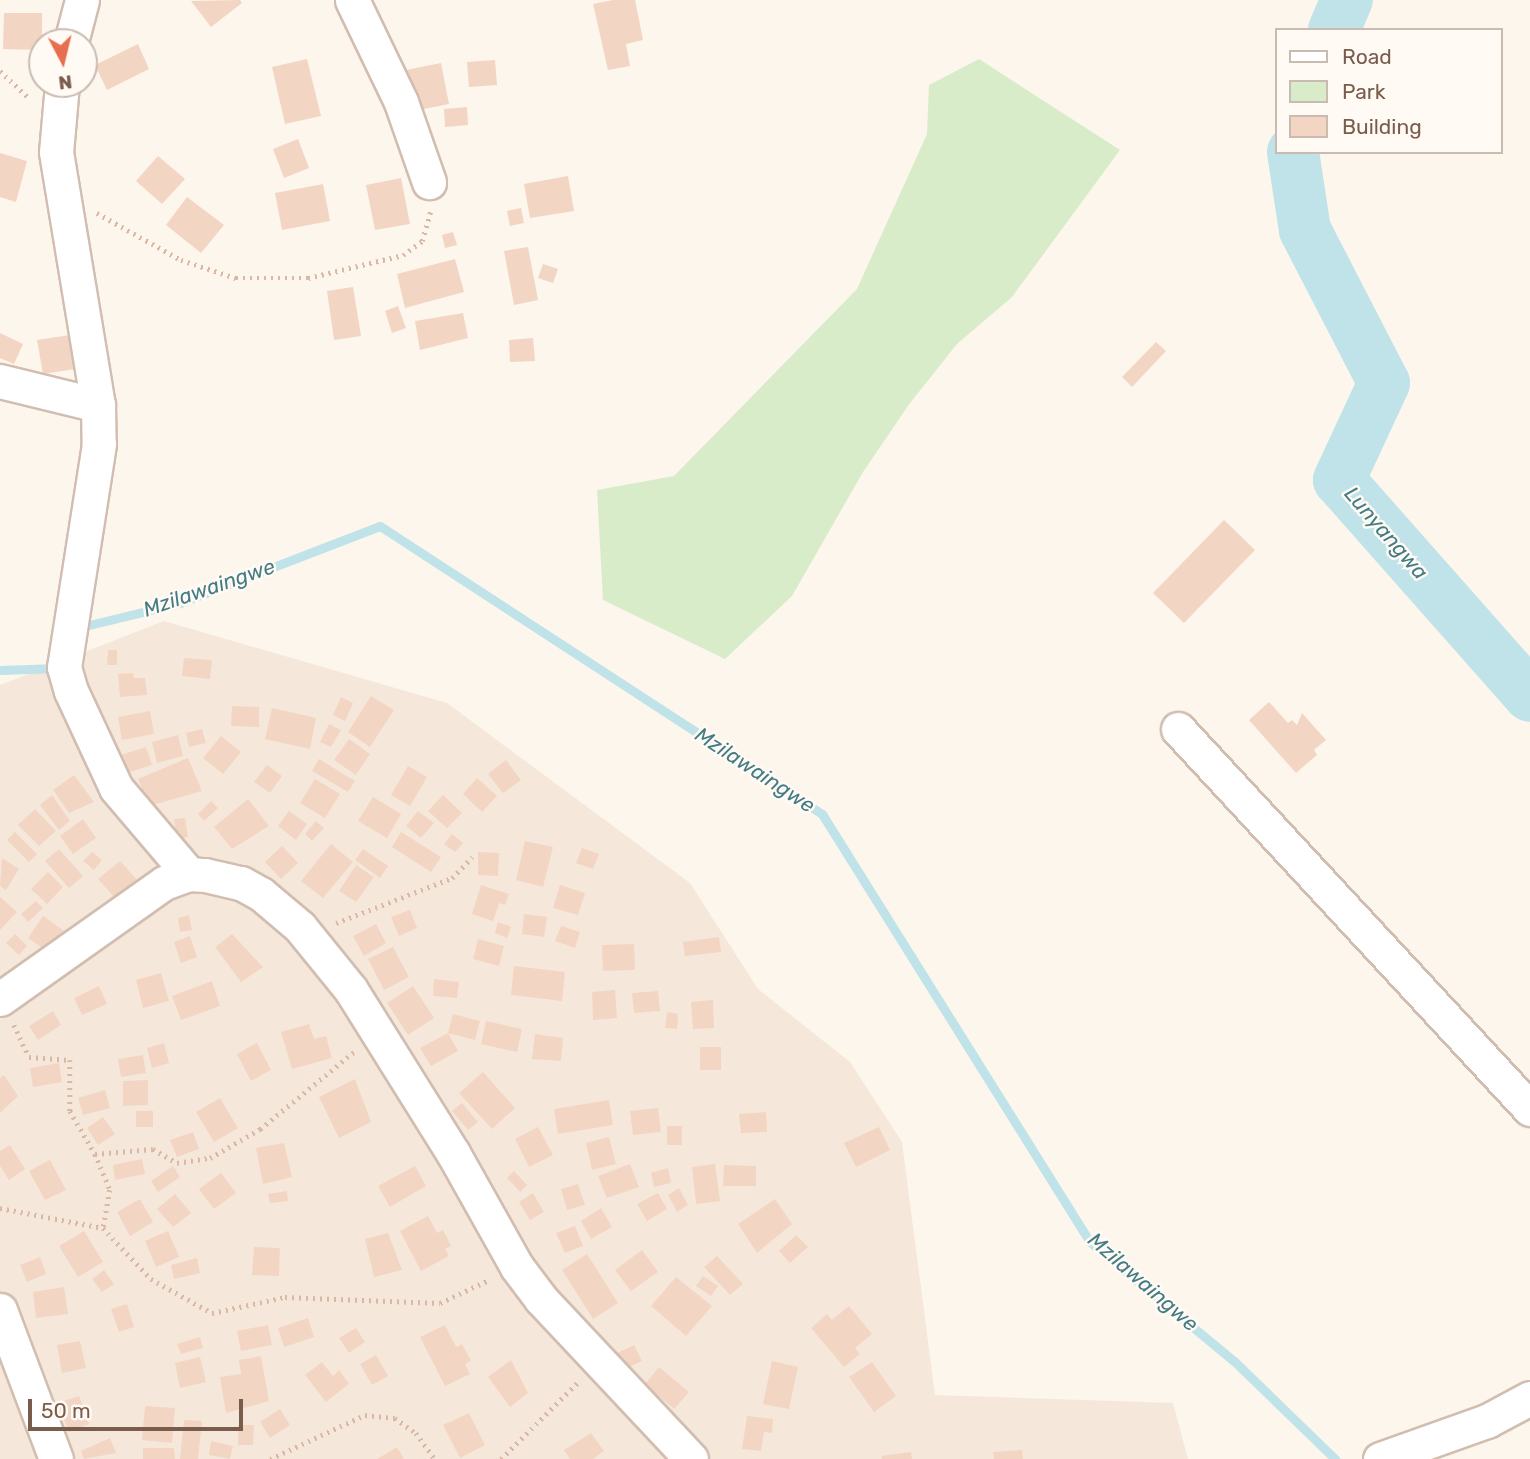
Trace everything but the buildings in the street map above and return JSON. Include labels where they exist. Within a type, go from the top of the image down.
[{"type":"street","points":[[75,28],[82,0]]},
{"type":"street","points":[[352,0],[401,102],[429,182]]},
{"type":"street","points":[[61,98],[56,152],[98,405],[99,466],[66,633],[64,667],[71,691],[116,788],[189,874]]},
{"type":"street","points":[[0,381],[98,405]]},
{"type":"street","points":[[1178,729],[1530,1109]]},
{"type":"street","points":[[1,999],[145,894],[189,874],[241,883],[300,927],[351,990],[517,1267],[597,1362],[691,1459]]},
{"type":"street","points":[[0,1310],[56,1459]]},
{"type":"street","points":[[1380,1459],[1487,1421],[1530,1398]]},
{"type":"path","points":[[63,194],[181,260],[236,278],[308,278],[375,264],[403,255],[422,241],[431,217],[429,182]]},
{"type":"path","points":[[300,927],[335,923],[411,895],[452,878],[472,857]]},
{"type":"path","points":[[1,999],[29,1057],[70,1060],[71,1111],[95,1154],[110,1190],[103,1228]]},
{"type":"path","points":[[95,1154],[153,1149],[177,1163],[211,1158],[260,1129],[377,1032]]},
{"type":"path","points":[[0,1208],[103,1228],[151,1279],[212,1313],[285,1297],[440,1303],[517,1267]]},
{"type":"path","points":[[501,1459],[597,1362]]},
{"type":"path","points":[[270,1459],[365,1415],[395,1418],[416,1433],[435,1459]]},
{"type":"shaded area","points":[[164,621],[447,703],[690,883],[758,989],[850,1062],[902,1142],[935,1395],[1173,1403],[1188,1459],[0,1459],[0,685]]},
{"type":"green space","points":[[979,59],[1120,150],[1012,297],[957,344],[910,403],[863,472],[792,596],[725,659],[603,600],[597,490],[674,476],[857,289],[927,134],[929,85]]},
{"type":"waterway","name":"Lunyangwa","points":[[1335,28],[1347,0]]},
{"type":"waterway","name":"Lunyangwa","points":[[1293,154],[1305,230],[1384,383],[1339,480],[1530,696]]},
{"type":"waterway","name":"Mzilawaingwe","points":[[81,633],[85,626],[180,603],[380,526],[822,814],[1090,1242],[1234,1361],[1335,1459]]},
{"type":"waterway","name":"Mzilawaingwe","points":[[0,670],[58,668]]}]
